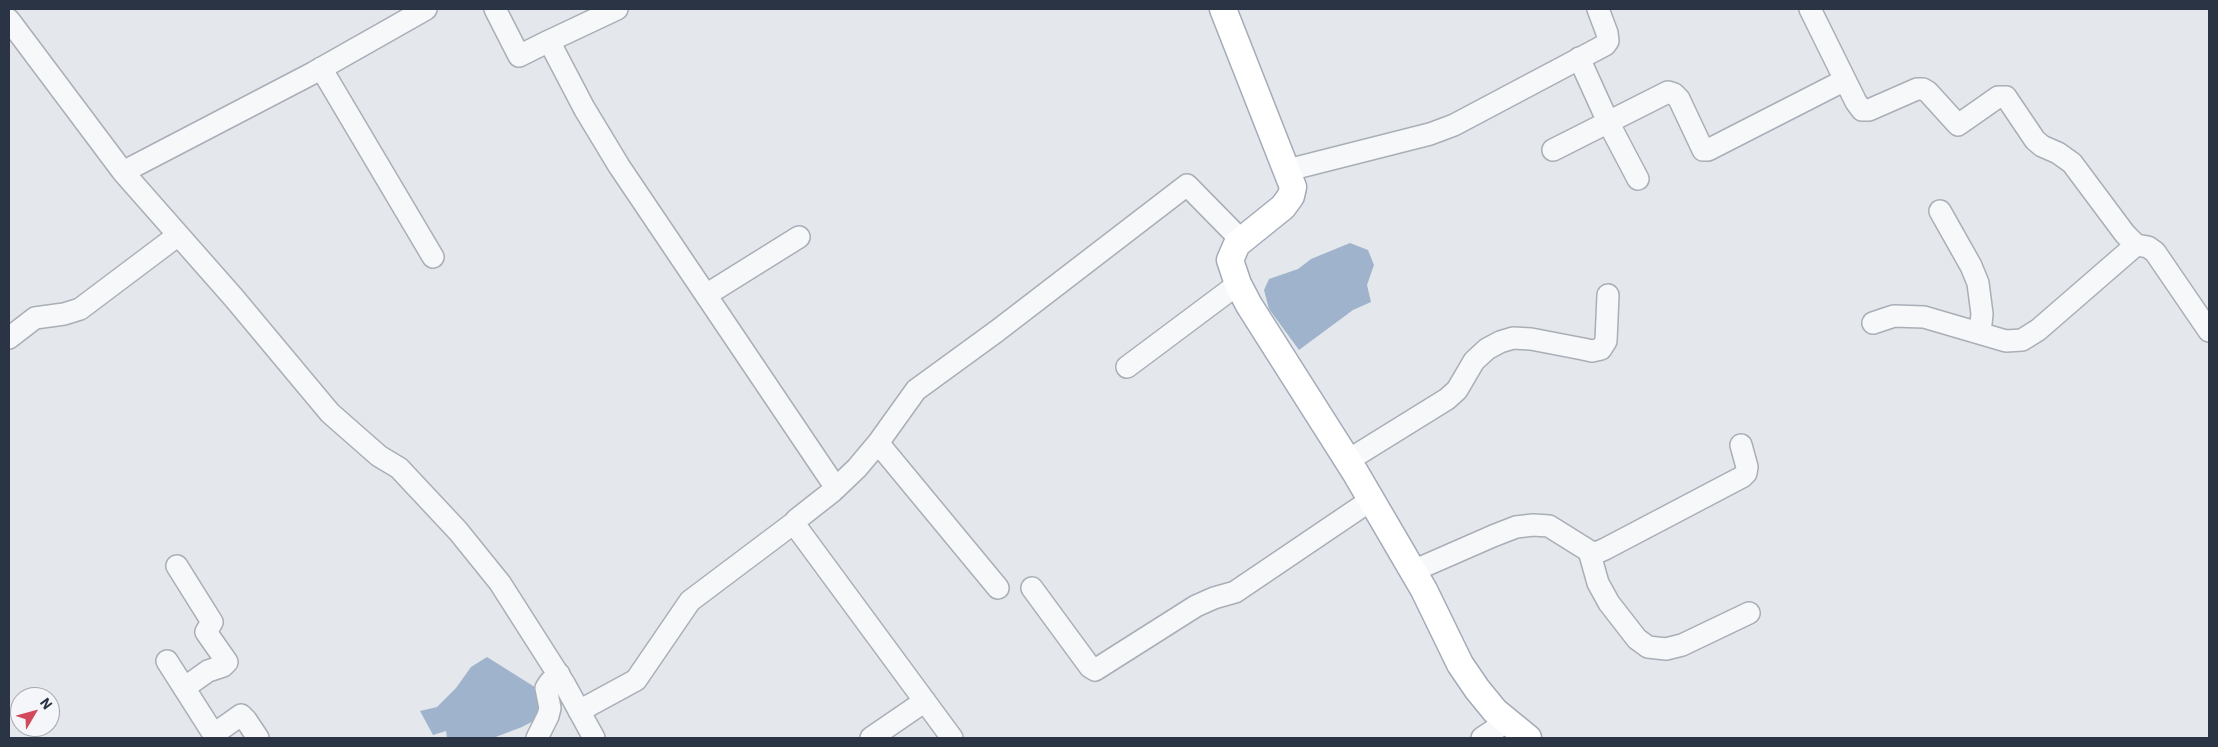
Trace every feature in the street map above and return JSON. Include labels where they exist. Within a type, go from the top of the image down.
[{"type":"main road","points":[[1223,9],[1288,170],[1293,187],[1287,202],[1270,219],[1241,240],[1233,251],[1230,260],[1238,284],[1249,305],[1347,461],[1413,571],[1460,664],[1477,689],[1506,722],[1528,738]]},
{"type":"street","points":[[123,172],[321,68],[426,9]]},
{"type":"street","points":[[495,9],[519,56],[617,9]]},
{"type":"street","points":[[1288,170],[1443,130],[1608,42],[1598,9]]},
{"type":"street","points":[[1810,9],[1862,110],[1869,110],[1917,89],[1922,89],[1928,92],[1958,125],[1964,123],[1998,97],[2002,95],[2006,97],[2035,140],[2072,163],[2118,226],[2136,245],[2148,247],[2155,252],[2209,331]]},
{"type":"street","points":[[9,20],[95,138],[176,236],[228,292],[337,420],[379,456],[399,468],[458,531],[500,583],[559,674],[594,738]]},
{"type":"street","points":[[549,40],[584,108],[619,166],[835,489]]},
{"type":"street","points":[[1579,58],[1608,122],[1638,179]]},
{"type":"street","points":[[321,68],[433,257]]},
{"type":"street","points":[[1553,150],[1668,92],[1674,94],[1679,99],[1703,150],[1708,150],[1845,80]]},
{"type":"street","points":[[579,711],[636,680],[690,602],[835,489],[857,468],[878,443],[916,390],[997,331],[1187,185],[1241,240]]},
{"type":"street","points":[[1940,211],[1971,266],[1978,283],[1982,314],[1980,333]]},
{"type":"street","points":[[9,338],[35,318],[64,314],[80,309],[176,236]]},
{"type":"street","points":[[706,295],[799,237]]},
{"type":"street","points":[[1873,323],[1894,316],[1924,317],[2006,341],[2022,340],[2029,337],[2136,245]]},
{"type":"street","points":[[1127,367],[1238,284]]},
{"type":"street","points":[[1347,461],[1447,399],[1457,390],[1474,361],[1487,349],[1500,342],[1513,338],[1531,338],[1583,350],[1601,349],[1606,341],[1608,295]]},
{"type":"street","points":[[878,443],[998,588]]},
{"type":"street","points":[[1413,571],[1493,536],[1516,528],[1533,525],[1549,526],[1589,551],[1596,553],[1606,550],[1739,480],[1746,473],[1742,445]]},
{"type":"street","points":[[1032,588],[1094,670],[1196,606],[1235,592],[1371,500]]},
{"type":"street","points":[[795,522],[797,528],[952,738]]},
{"type":"street","points":[[1589,551],[1595,576],[1608,603],[1637,638],[1648,647],[1666,649],[1682,645],[1749,613]]},
{"type":"street","points":[[177,566],[212,622],[206,632],[227,662],[223,666],[208,671],[184,688]]},
{"type":"street","points":[[167,661],[215,736],[241,716],[246,720],[258,738]]},
{"type":"street","points":[[537,738],[550,708],[546,688],[559,674]]},
{"type":"street","points":[[871,738],[926,701]]},
{"type":"street","points":[[1482,738],[1506,722]]},
{"type":"water","points":[[1350,243],[1368,250],[1374,265],[1367,285],[1371,302],[1353,310],[1299,350],[1269,309],[1264,290],[1269,279],[1298,269],[1311,259]]},
{"type":"water","points":[[487,657],[538,689],[545,715],[522,727],[493,738],[447,738],[446,731],[433,735],[420,711],[437,707],[456,688],[471,667]]}]
